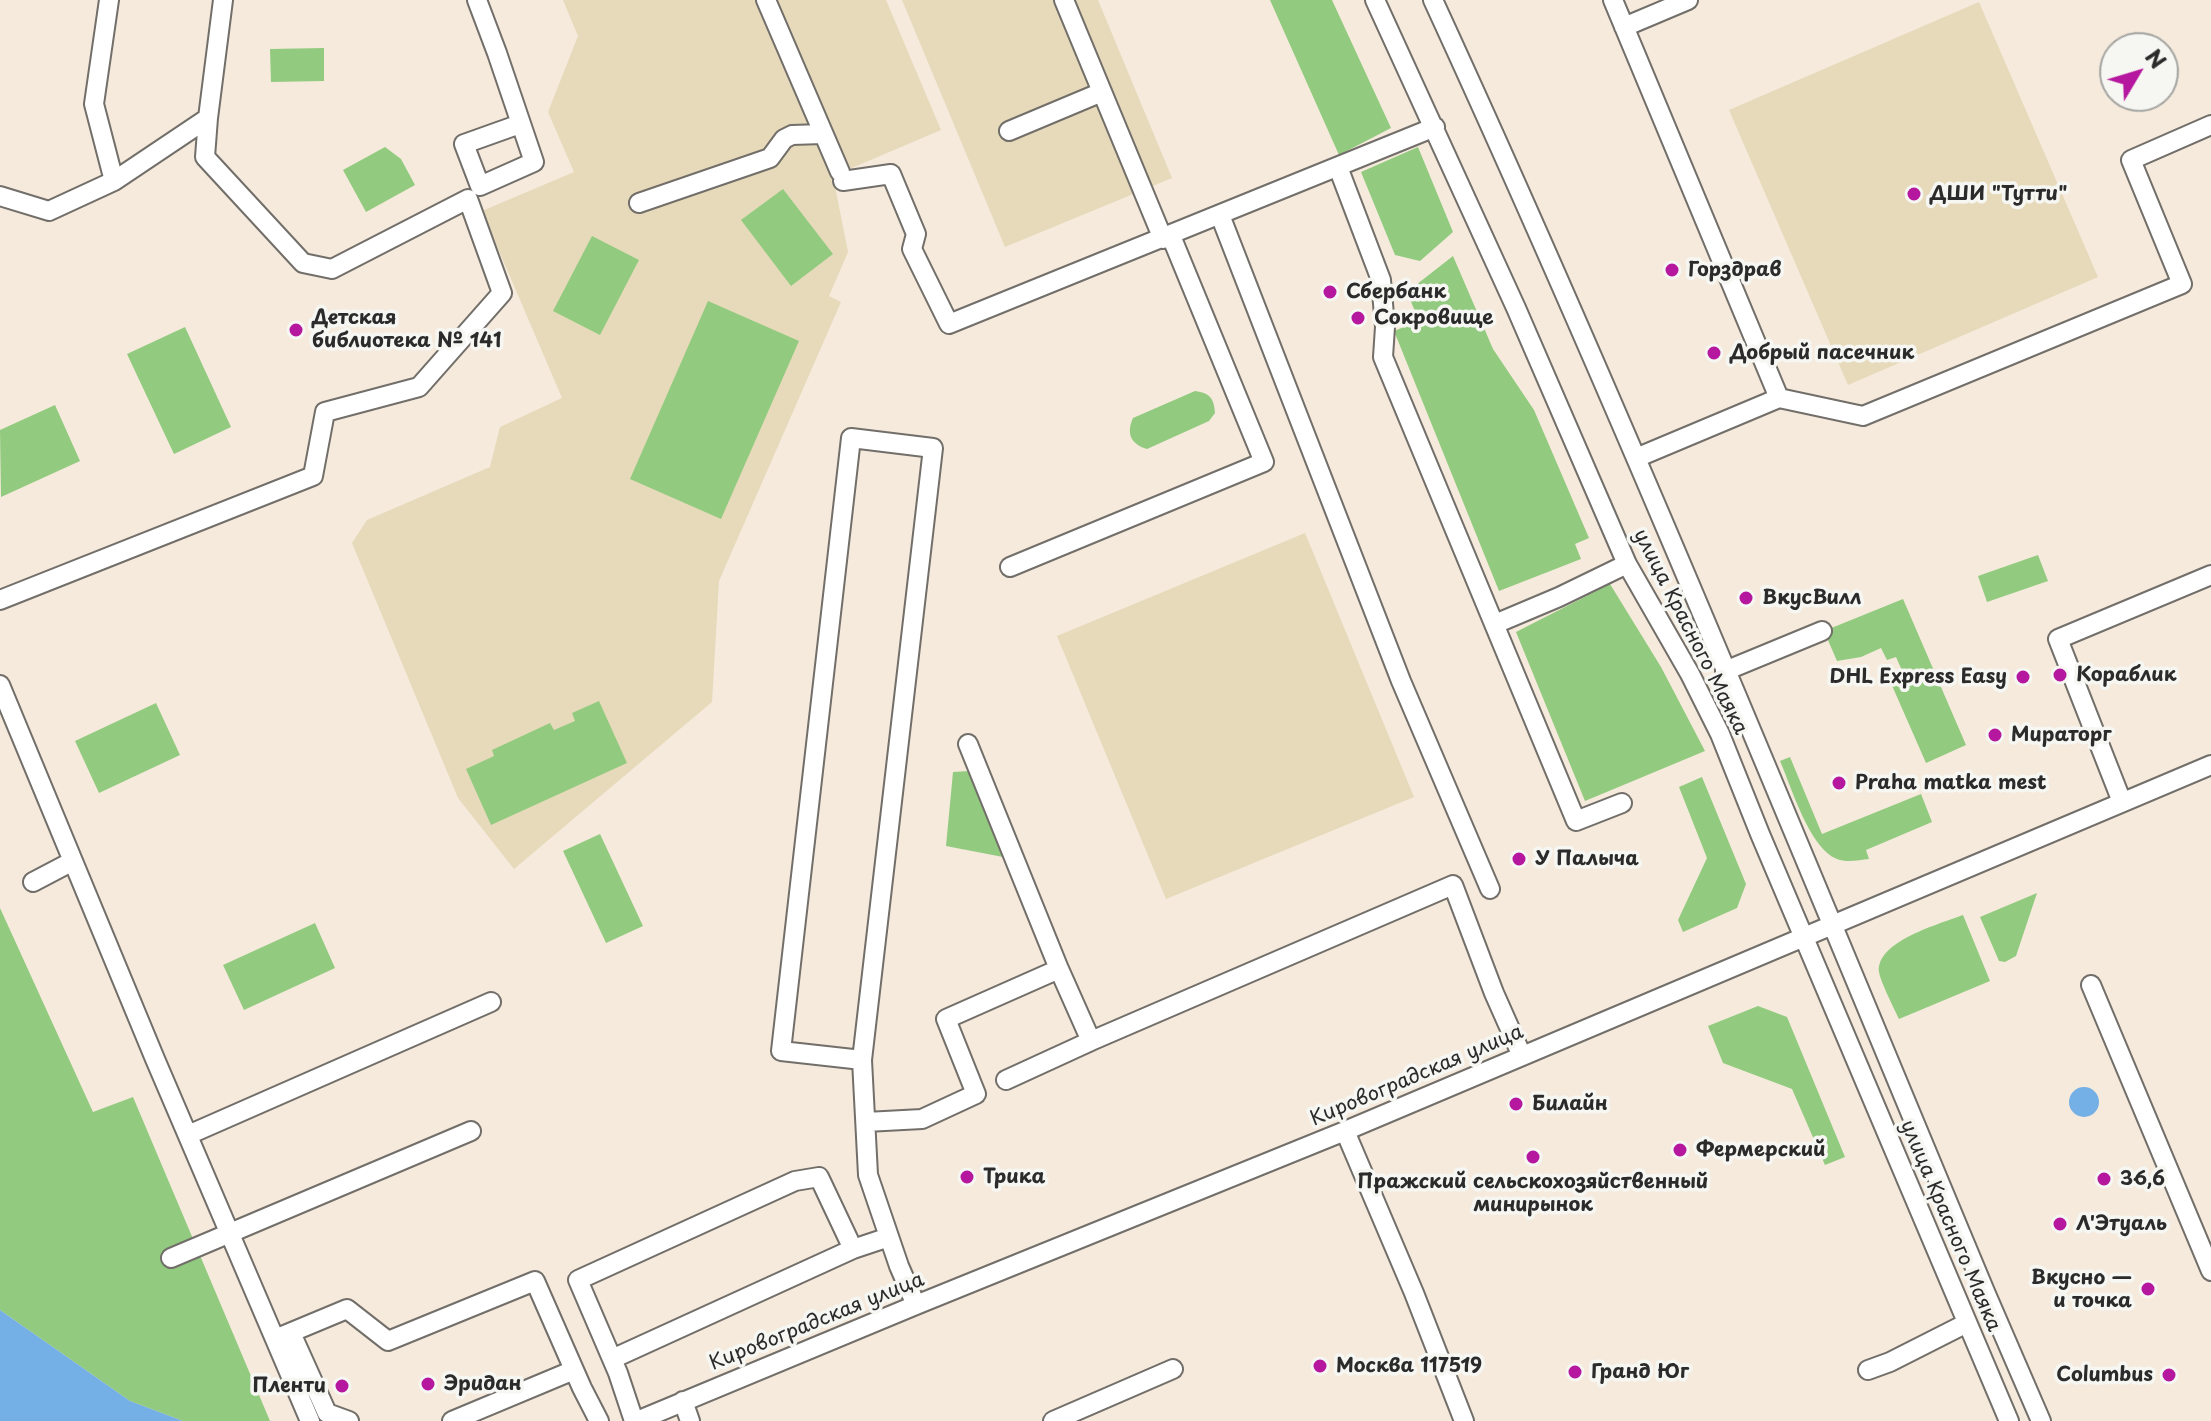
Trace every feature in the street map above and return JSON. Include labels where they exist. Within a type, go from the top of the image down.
[{"type":"street","points":[[109,0],[94,104],[114,181]]},
{"type":"street","points":[[0,600],[313,476],[325,412],[419,387],[502,293],[468,199],[332,269],[303,263],[205,157],[223,0]]},
{"type":"street","points":[[477,0],[520,124]]},
{"type":"street","points":[[766,0],[842,177],[891,174],[916,234],[912,249],[949,324],[1435,127]]},
{"type":"street","points":[[1010,567],[1264,462],[1064,0]]},
{"type":"street","name":"улица Красного Маяка","points":[[1375,0],[1557,400],[1627,564],[1690,674],[1720,734],[2009,1421]]},
{"type":"street","name":"улица Красного Маяка","points":[[1433,0],[1636,458],[2041,1421]]},
{"type":"street","points":[[1613,0],[1779,398]]},
{"type":"street","points":[[1624,27],[1688,0]]},
{"type":"street","points":[[1009,131],[1102,92]]},
{"type":"street","points":[[0,196],[49,211],[114,181],[208,118]]},
{"type":"street","points":[[1636,458],[1779,398],[1863,416],[2182,284],[2131,160],[2211,125]]},
{"type":"street","points":[[639,203],[770,158],[784,139],[792,135],[823,134]]},
{"type":"street","points":[[1338,167],[1381,280],[1385,327],[1383,357],[1576,821],[1622,803]]},
{"type":"street","points":[[1220,215],[1397,672],[1490,889]]},
{"type":"street","points":[[862,1060],[781,1051],[851,438],[933,448],[862,1060],[868,1175],[916,1305]]},
{"type":"street","points":[[1495,624],[1627,564]]},
{"type":"street","points":[[2122,802],[2058,639],[2211,575]]},
{"type":"street","points":[[1725,671],[1822,631]]},
{"type":"street","points":[[0,685],[229,1232],[327,1413],[349,1421]]},
{"type":"street","points":[[968,744],[1091,1041]]},
{"type":"street","name":"Кировоградская улица","points":[[636,1421],[1345,1131],[2211,765]]},
{"type":"street","points":[[33,882],[73,861]]},
{"type":"street","points":[[1006,1080],[1453,885],[1522,1056]]},
{"type":"street","points":[[866,1122],[922,1119],[976,1094],[946,1019],[1059,969]]},
{"type":"street","points":[[2091,985],[2211,1271]]},
{"type":"street","points":[[188,1135],[491,1002]]},
{"type":"street","points":[[171,1258],[471,1131]]},
{"type":"street","points":[[1345,1131],[1464,1421]]},
{"type":"street","points":[[636,1421],[578,1280],[795,1181],[819,1177],[853,1249]]},
{"type":"street","points":[[612,1359],[853,1249],[889,1237]]},
{"type":"street","points":[[283,1336],[347,1309],[388,1341],[535,1281],[599,1421]]},
{"type":"street","points":[[1868,1370],[1967,1323]]},
{"type":"street","points":[[283,1336],[310,1421]]},
{"type":"street","points":[[1053,1421],[1173,1369]]},
{"type":"street","points":[[452,1421],[574,1370]]},
{"type":"street","points":[[683,1401],[690,1421]]},
{"type":"shaded area","points":[[563,0],[886,0],[941,130],[833,176],[848,252],[829,296],[841,302],[719,581],[712,702],[514,869],[458,798],[352,543],[367,520],[490,467],[500,427],[562,398],[482,211],[574,172],[548,112],[578,36]]},
{"type":"shaded area","points":[[902,0],[1098,0],[1172,178],[1005,247]]},
{"type":"shaded area","name":"ДШИ \"Тутти\"","points":[[1979,2],[2098,277],[1848,385],[1729,110]]},
{"type":"shaded area","points":[[1305,533],[1414,797],[1166,899],[1057,636]]},
{"type":"green space","points":[[1270,0],[1332,0],[1391,128],[1339,155]]},
{"type":"green space","points":[[324,48],[324,81],[271,82],[270,49]]},
{"type":"green space","points":[[385,147],[401,159],[415,185],[366,212],[343,170]]},
{"type":"green space","points":[[1418,147],[1453,232],[1420,261],[1395,255],[1361,172]]},
{"type":"green space","points":[[783,189],[833,254],[791,286],[741,220]]},
{"type":"green space","points":[[592,236],[639,260],[600,335],[553,311]]},
{"type":"green space","points":[[1453,256],[1493,349],[1534,410],[1589,538],[1575,544],[1581,559],[1499,591],[1394,331],[1419,321],[1407,292]]},
{"type":"green space","points":[[708,301],[799,341],[721,519],[630,479]]},
{"type":"green space","points":[[185,327],[231,427],[174,454],[127,354]]},
{"type":"green space","points":[[1195,391],[1208,395],[1212,400],[1215,413],[1209,421],[1147,449],[1134,441],[1130,434],[1133,418]]},
{"type":"green space","points":[[55,405],[80,461],[1,497],[0,430]]},
{"type":"green space","points":[[2038,555],[2048,581],[1987,602],[1978,576]]},
{"type":"green space","points":[[1610,584],[1661,667],[1705,751],[1585,801],[1516,632]]},
{"type":"green space","points":[[1903,599],[1966,745],[1926,763],[1890,681],[1904,675],[1896,657],[1887,660],[1881,648],[1861,657],[1837,661],[1824,631]]},
{"type":"green space","points":[[599,701],[627,763],[491,825],[466,769],[494,756],[492,750],[550,723],[554,730],[575,721],[572,713]]},
{"type":"green space","points":[[156,703],[180,755],[99,793],[75,741]]},
{"type":"green space","points":[[1790,757],[1822,834],[1921,794],[1932,822],[1866,850],[1869,859],[1837,859],[1818,843],[1802,816],[1780,761]]},
{"type":"green space","points":[[969,771],[1003,857],[946,846],[953,772]]},
{"type":"green space","points":[[1702,777],[1746,884],[1737,908],[1683,932],[1678,920],[1707,858],[1679,787]]},
{"type":"green space","points":[[600,834],[643,926],[606,943],[563,851]]},
{"type":"green space","points":[[2037,893],[2016,956],[2005,962],[1999,961],[1980,917]]},
{"type":"green space","points":[[0,908],[93,1112],[133,1097],[270,1421],[183,1421],[130,1401],[0,1310]]},
{"type":"green space","points":[[1963,915],[1990,981],[1899,1019],[1880,977],[1881,961],[1888,951],[1911,935]]},
{"type":"green space","points":[[315,923],[335,968],[244,1010],[223,965]]},
{"type":"green space","points":[[1758,1006],[1787,1017],[1845,1157],[1825,1165],[1792,1089],[1723,1063],[1708,1026]]},
{"type":"water","points":[[2084,1087],[2095,1091],[2099,1102],[2095,1113],[2084,1117],[2073,1113],[2069,1102],[2073,1091]]},
{"type":"water","points":[[0,1310],[130,1401],[183,1421],[0,1421]]},
{"type":"place","name":"ДШИ \"Тутти\"","points":[[1914,194]]},
{"type":"place","name":"Горздрав","points":[[1672,270]]},
{"type":"place","name":"Сбербанк","points":[[1330,292]]},
{"type":"place","name":"Сокровище","points":[[1358,318]]},
{"type":"place","name":"Детская библиотека № 141","points":[[296,330]]},
{"type":"place","name":"Добрый пасечник","points":[[1714,353]]},
{"type":"place","name":"ВкусВилл","points":[[1746,598]]},
{"type":"place","name":"Кораблик","points":[[2060,675]]},
{"type":"place","name":"DHL Express Easy","points":[[2023,677]]},
{"type":"place","name":"Мираторг","points":[[1995,735]]},
{"type":"place","name":"Praha matka mest","points":[[1839,783]]},
{"type":"place","name":"У Палыча","points":[[1519,859]]},
{"type":"place","name":"Билайн","points":[[1516,1104]]},
{"type":"place","name":"Фермерский","points":[[1680,1150]]},
{"type":"place","name":"Пражский сельскохозяйственный минирынок","points":[[1533,1157]]},
{"type":"place","name":"Трика","points":[[967,1177]]},
{"type":"place","name":"36,6","points":[[2104,1179]]},
{"type":"place","name":"Л'Этуаль","points":[[2060,1224]]},
{"type":"place","name":"Вкусно — и точка","points":[[2148,1289]]},
{"type":"place","name":"Москва 117519","points":[[1320,1366]]},
{"type":"place","name":"Гранд Юг","points":[[1575,1372]]},
{"type":"place","name":"Columbus","points":[[2169,1375]]},
{"type":"place","name":"Эридан","points":[[428,1384]]},
{"type":"place","name":"Пленти","points":[[342,1386]]}]
